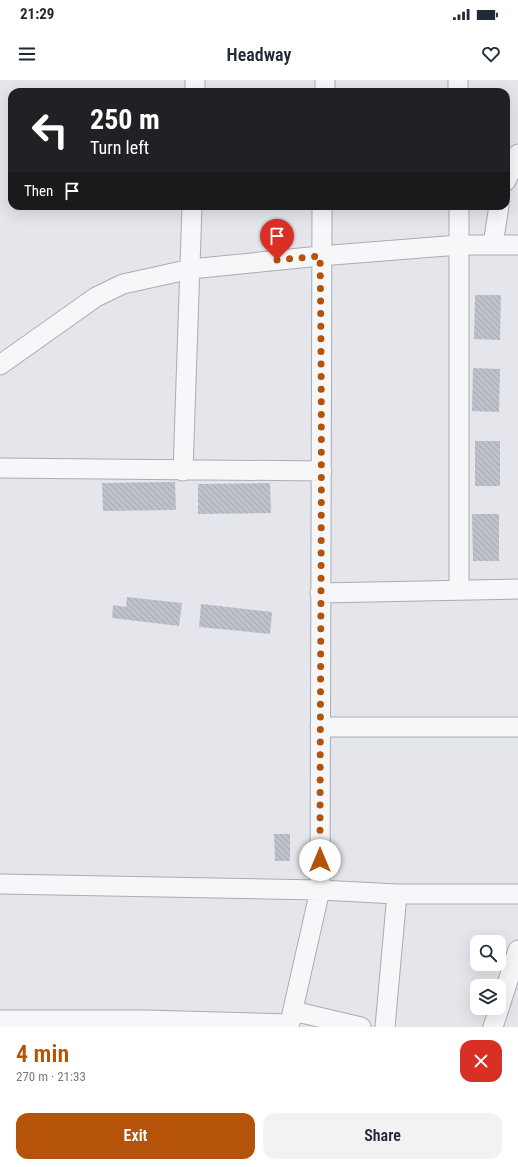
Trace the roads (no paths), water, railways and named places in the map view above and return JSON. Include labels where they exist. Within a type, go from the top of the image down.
[{"type":"street","points":[[510,172],[518,154]]},
{"type":"street","points":[[183,471],[192,210]]},
{"type":"street","points":[[290,1021],[320,890],[320,593],[322,471],[320,256],[322,210]]},
{"type":"street","points":[[458,210],[458,589]]},
{"type":"street","points":[[493,244],[498,210]]},
{"type":"street","points":[[0,365],[96,297],[123,284],[191,269],[320,256],[459,245],[518,245]]},
{"type":"street","points":[[0,468],[183,471],[322,471]]},
{"type":"street","points":[[320,593],[458,589],[518,589]]},
{"type":"street","points":[[320,727],[518,728]]},
{"type":"street","points":[[0,884],[320,890],[397,894],[518,894]]},
{"type":"street","points":[[385,1027],[397,894]]},
{"type":"street","points":[[494,1027],[516,961]]},
{"type":"street","points":[[0,1020],[144,1024],[290,1021],[361,1027]]}]
